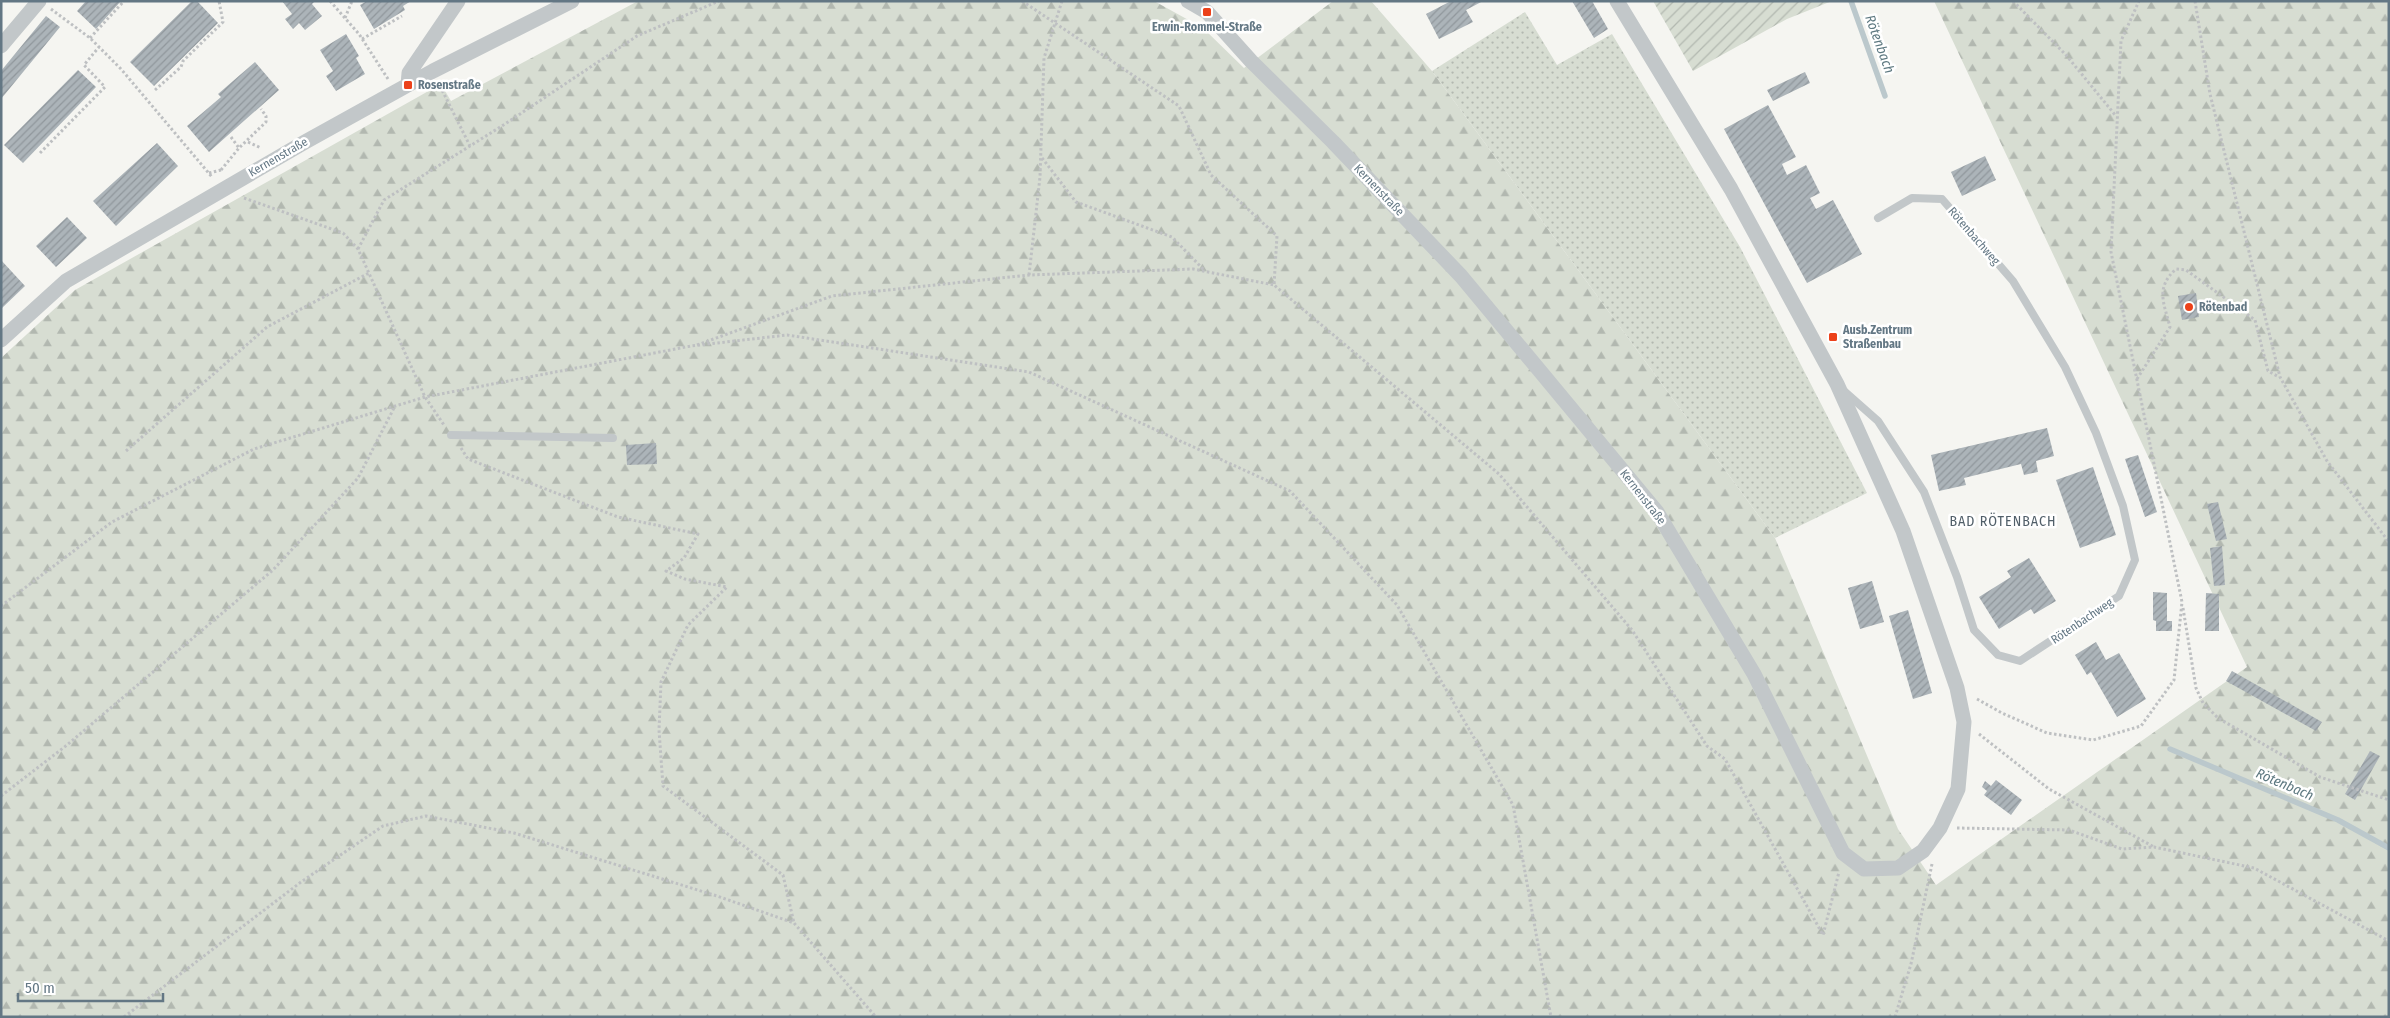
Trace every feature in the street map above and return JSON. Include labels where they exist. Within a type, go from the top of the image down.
[{"type":"street","points":[[402,88],[409,73],[458,1]]},
{"type":"street","name":"Kernenstraße","points":[[1,340],[66,281],[402,88],[572,1]]},
{"type":"street","name":"Kernenstraße","points":[[1188,1],[1209,7],[1251,61],[1333,142],[1461,276],[1657,512],[1754,674],[1843,853],[1864,869],[1898,868],[1923,851],[1940,828],[1958,789],[1964,722],[1957,688]]},
{"type":"street","name":"Rötenbachweg","points":[[1617,1],[1731,189],[1837,384],[1903,531],[1957,688]]},
{"type":"street","points":[[1,46],[44,4]]},
{"type":"lane","name":"Rötenbachweg","points":[[1837,384],[1878,421],[1924,492],[1957,577],[1974,630],[1998,655],[2020,661],[2119,596],[2135,560],[2123,506],[2096,433],[2065,367],[2014,281],[1942,199],[1912,198],[1878,218]]},
{"type":"lane","points":[[451,435],[613,438]]},
{"type":"path","points":[[90,38],[124,1]]},
{"type":"path","points":[[155,90],[223,22],[219,1]]},
{"type":"path","points":[[330,1],[402,88]]},
{"type":"path","points":[[344,18],[352,1]]},
{"type":"path","points":[[358,249],[384,200],[637,36],[719,1]]},
{"type":"path","points":[[1022,1],[1179,106],[1212,175],[1277,236],[1274,285]]},
{"type":"path","points":[[1029,275],[1041,157],[1044,58],[1062,1]]},
{"type":"path","points":[[2013,1],[2066,55],[2117,117]]},
{"type":"path","points":[[2139,1],[2121,41],[2110,252],[2182,602],[2196,688],[2203,703],[2218,718],[2320,777],[2389,800]]},
{"type":"path","points":[[2195,1],[2210,94],[2280,377],[2328,461],[2389,542]]},
{"type":"path","points":[[44,4],[90,38],[99,47],[158,110],[222,190],[344,233],[358,249],[425,397],[468,459],[618,517],[698,534],[684,558],[666,571],[685,579],[727,587],[688,625],[661,682],[659,730],[663,786],[783,875],[794,924]]},
{"type":"path","points":[[362,39],[402,16]]},
{"type":"path","points":[[40,153],[106,87],[84,65],[99,47]]},
{"type":"path","points":[[433,71],[470,146]]},
{"type":"path","points":[[221,170],[239,148],[266,122],[266,116],[261,109]]},
{"type":"path","points":[[231,137],[239,148]]},
{"type":"path","points":[[1041,157],[1076,202],[1172,237],[1206,272]]},
{"type":"path","points":[[691,346],[832,296],[1029,275],[1193,269],[1274,285],[1499,474],[1632,630],[1707,746],[1725,759],[1823,935],[1843,853]]},
{"type":"path","points":[[2136,379],[2170,327],[2161,294],[2167,277],[2176,269],[2186,270],[2255,320],[2268,371],[2280,377]]},
{"type":"path","points":[[126,451],[268,327],[369,273]]},
{"type":"path","points":[[1,606],[112,522],[254,448],[425,397],[691,346],[787,336],[1029,372],[1290,491],[1397,605],[1513,805],[1550,1017]]},
{"type":"path","points":[[1,796],[74,739],[273,570],[358,478],[395,406]]},
{"type":"path","points":[[1957,688],[2002,713],[2048,733],[2092,740],[2141,726],[2174,680],[2182,602]]},
{"type":"path","points":[[1964,722],[2048,789],[2154,847]]},
{"type":"path","points":[[124,1017],[301,882],[383,826],[426,816],[514,833],[717,896],[794,924],[876,1017]]},
{"type":"path","points":[[1940,828],[2069,830],[2122,849],[2154,847],[2254,868],[2389,941]]},
{"type":"path","points":[[1895,1017],[1911,964],[1934,857]]},
{"type":"green space","points":[[638,1],[1154,1],[1203,28],[1244,68],[1333,1],[1371,1],[1432,71],[1775,538],[1898,829],[1936,885],[2247,667],[1934,1],[2389,1],[2389,1017],[1,1017],[1,358],[75,290],[441,84],[451,101]]},
{"type":"green space","points":[[1653,1],[1832,1],[1787,19],[1693,71]]},
{"type":"green space","points":[[1525,12],[1557,65],[1612,34],[1740,247],[1867,493],[1775,538],[1432,71]]},
{"type":"building","points":[[86,1],[121,1],[96,29],[77,11]]},
{"type":"building","points":[[192,1],[197,1],[218,23],[154,86],[130,62]]},
{"type":"building","points":[[282,1],[315,1],[312,4],[322,16],[305,30],[299,23],[293,29],[285,19],[292,14]]},
{"type":"building","points":[[367,1],[411,1],[403,6],[405,10],[374,29],[360,5]]},
{"type":"building","points":[[1451,1],[1483,1],[1466,10],[1473,22],[1439,39],[1426,14]]},
{"type":"building","points":[[1572,1],[1592,1],[1608,29],[1594,38]]},
{"type":"building","points":[[46,16],[60,27],[1,99],[1,71]]},
{"type":"building","points":[[346,34],[359,56],[356,58],[365,74],[336,91],[326,76],[333,71],[320,50]]},
{"type":"building","points":[[255,62],[279,90],[209,152],[187,126],[221,97],[218,94]]},
{"type":"building","points":[[78,70],[96,87],[23,163],[4,145]]},
{"type":"building","points":[[1805,72],[1810,83],[1773,101],[1767,90]]},
{"type":"building","points":[[1768,105],[1796,157],[1782,164],[1787,175],[1806,165],[1820,193],[1810,198],[1816,209],[1833,200],[1862,254],[1807,283],[1724,129]]},
{"type":"building","points":[[157,143],[178,166],[116,226],[93,201]]},
{"type":"building","points":[[1985,156],[1996,180],[1962,196],[1951,172]]},
{"type":"building","points":[[67,217],[87,238],[56,267],[36,246]]},
{"type":"building","points":[[1,260],[25,286],[1,309]]},
{"type":"building","name":"Rötenbad","points":[[2196,293],[2199,317],[2182,320],[2178,296]]},
{"type":"building","points":[[2047,428],[2054,456],[2036,461],[2038,472],[2024,475],[2021,464],[1964,478],[1966,485],[1939,491],[1931,455]]},
{"type":"building","points":[[656,443],[657,464],[627,465],[626,445]]},
{"type":"building","points":[[2138,455],[2157,512],[2145,517],[2125,459]]},
{"type":"building","points":[[2093,467],[2116,535],[2080,548],[2056,480]]},
{"type":"building","points":[[2218,502],[2227,539],[2216,541],[2207,504]]},
{"type":"building","points":[[2222,546],[2225,585],[2214,586],[2210,548]]},
{"type":"building","points":[[2029,558],[2056,601],[2034,614],[2031,609],[1999,629],[1979,597],[2011,577],[2007,571]]},
{"type":"building","points":[[1872,581],[1884,622],[1860,629],[1848,588]]},
{"type":"building","points":[[2153,592],[2167,593],[2167,621],[2172,621],[2172,631],[2156,631],[2156,621],[2153,620]]},
{"type":"building","points":[[2206,593],[2219,594],[2219,631],[2205,631]]},
{"type":"building","points":[[1908,610],[1932,693],[1913,699],[1889,616]]},
{"type":"building","points":[[2096,642],[2106,660],[2119,653],[2146,699],[2117,717],[2091,672],[2087,675],[2075,655]]},
{"type":"building","points":[[2232,671],[2322,722],[2316,731],[2226,681]]},
{"type":"building","points":[[2370,751],[2380,756],[2355,800],[2345,794]]},
{"type":"building","points":[[1996,780],[2022,800],[2011,815],[1984,795],[1987,791],[1982,787],[1985,781],[1991,786]]},
{"type":"waterway","name":"Rötenbach","points":[[1851,1],[1885,96]]},
{"type":"waterway","name":"Rötenbach","points":[[2170,749],[2338,820],[2389,848]]},
{"type":"place","name":"Erwin-Rommel-Straße","points":[[1207,12]]},
{"type":"place","name":"Rosenstraße","points":[[408,85]]},
{"type":"place","name":"Rötenbad","points":[[2189,307]]},
{"type":"place","name":"Ausb.Zentrum Straßenbau","points":[[1833,337]]},
{"type":"district","name":"BAD RÖTENBACH","points":[[2003,521]]}]
